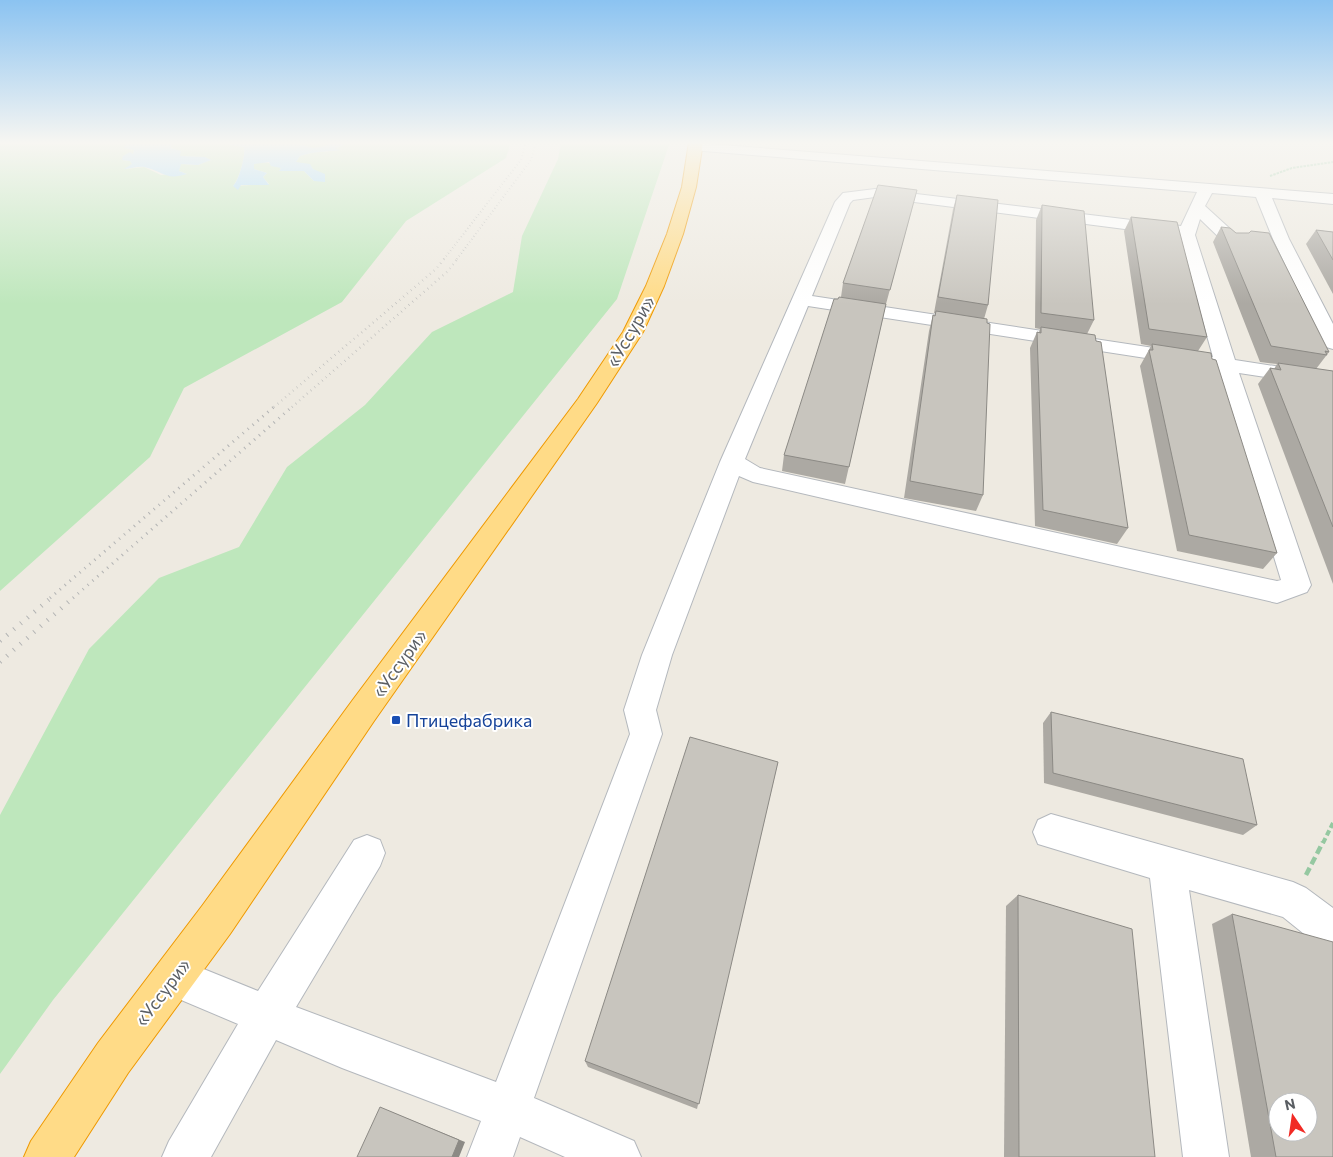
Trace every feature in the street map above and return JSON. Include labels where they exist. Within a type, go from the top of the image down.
[{"type":"highway","name":"«Уссури»","points":[[47,1157],[113,1058],[174,977],[586,403],[632,332],[655,286],[675,234],[686,196]]},
{"type":"street","points":[[490,1157],[646,734],[640,710],[657,655],[732,462],[843,202],[848,196]]},
{"type":"street","points":[[901,196],[1188,232]]},
{"type":"street","points":[[1193,196],[1215,196]]},
{"type":"street","points":[[1264,196],[1282,239],[1333,343]]},
{"type":"street","points":[[1303,196],[1333,199]]},
{"type":"street","points":[[732,462],[753,474],[1277,592],[1297,585],[1226,366],[1188,232],[1192,214],[1203,197]]},
{"type":"street","points":[[1203,197],[1203,214],[1234,242]]},
{"type":"street","points":[[802,300],[1333,381]]},
{"type":"street","points":[[1051,832],[1293,901],[1333,932]]},
{"type":"street","points":[[185,1157],[267,1015],[367,853]]},
{"type":"street","points":[[1167,865],[1206,1157]]},
{"type":"street","points":[[174,977],[342,1046],[508,1110],[618,1157]]},
{"type":"path","points":[[1293,901],[1333,823]]},
{"type":"green space","points":[[0,196],[446,196],[406,221],[342,302],[184,388],[150,457],[0,591]]},
{"type":"green space","points":[[541,196],[652,196],[617,299],[53,1000],[0,1074],[0,815],[89,649],[159,578],[239,547],[287,467],[365,405],[432,332],[513,292],[522,236]]},
{"type":"building","points":[[874,196],[915,196],[890,290],[843,283]]},
{"type":"building","points":[[957,196],[998,200],[988,305],[938,297]]},
{"type":"building","points":[[1042,205],[1084,211],[1094,320],[1041,313]]},
{"type":"building","points":[[1131,217],[1177,222],[1207,337],[1149,329]]},
{"type":"building","points":[[1221,227],[1230,228],[1236,233],[1249,233],[1251,231],[1269,233],[1329,352],[1325,351],[1327,355],[1271,346]]},
{"type":"building","points":[[1316,230],[1333,232],[1333,260]]},
{"type":"building","points":[[839,297],[886,304],[849,467],[784,455],[834,299]]},
{"type":"building","points":[[936,311],[987,319],[987,323],[990,324],[983,495],[910,481],[933,315],[935,316]]},
{"type":"building","points":[[1041,327],[1095,335],[1096,341],[1101,342],[1128,528],[1043,510],[1037,332],[1041,333]]},
{"type":"building","points":[[1152,344],[1211,353],[1212,359],[1216,360],[1277,553],[1189,535],[1149,350],[1153,350]]},
{"type":"building","points":[[1278,363],[1333,371],[1333,527],[1270,368],[1281,370]]},
{"type":"building","points":[[1051,712],[1243,759],[1257,825],[1053,773]]},
{"type":"building","points":[[690,737],[778,762],[699,1104],[585,1061]]},
{"type":"building","points":[[1018,895],[1132,929],[1155,1157],[1019,1157]]},
{"type":"building","points":[[1232,914],[1333,942],[1333,1157],[1276,1157],[1273,1142],[1318,1142],[1318,1092],[1268,1092],[1268,1113]]},
{"type":"building","points":[[380,1107],[459,1140],[452,1157],[357,1157]]},
{"type":"railway","points":[[444,259],[493,196]]},
{"type":"railway","points":[[457,259],[504,196]]},
{"type":"railway","points":[[274,407],[436,269],[445,258]]},
{"type":"railway","points":[[292,407],[448,271],[458,258]]},
{"type":"railway","points":[[50,598],[275,406]]},
{"type":"railway","points":[[73,598],[293,406]]},
{"type":"railway","points":[[0,641],[52,597]]},
{"type":"railway","points":[[0,662],[74,597]]},
{"type":"place","name":"Птицефабрика","points":[[396,720]]}]
